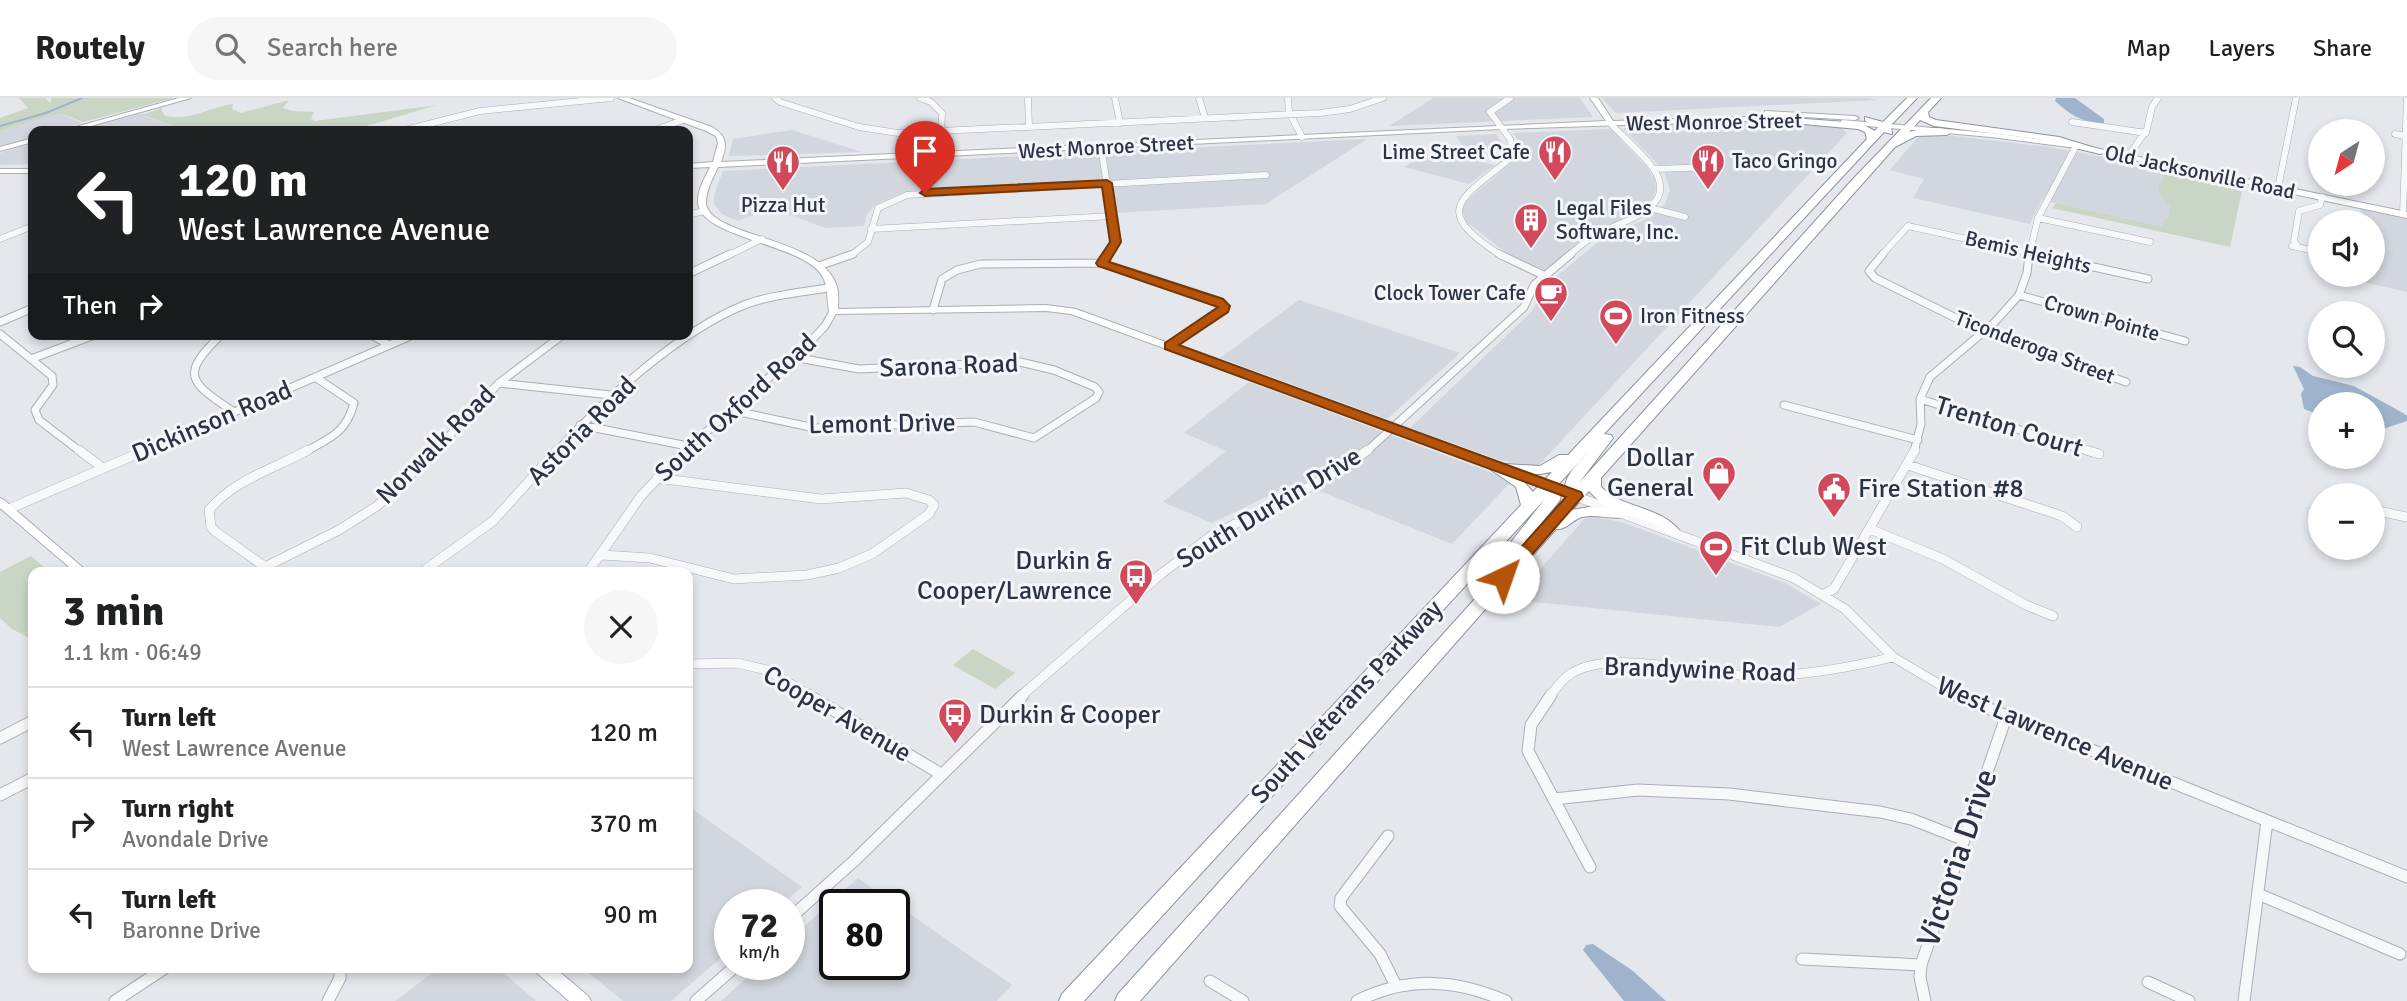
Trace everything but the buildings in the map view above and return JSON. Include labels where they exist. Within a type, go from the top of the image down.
[{"type":"highway","points":[[1852,118],[1890,113],[1906,98]]},
{"type":"highway","name":"South Veterans Parkway","points":[[1070,1001],[1912,98]]},
{"type":"highway","points":[[1924,98],[1904,117],[1907,125],[1926,129]]},
{"type":"highway","name":"South Veterans Parkway","points":[[1125,1001],[1827,214],[1907,125],[1936,98]]},
{"type":"highway","points":[[1923,110],[1924,119],[1934,123],[2038,134],[2073,141],[2100,151]]},
{"type":"highway","points":[[1769,118],[1860,126],[1870,131],[1871,139]]},
{"type":"highway","points":[[1868,119],[1886,123],[1888,133],[1838,189],[1825,209],[1827,214],[1844,203],[1903,137],[1923,132],[1957,132]]},
{"type":"highway","points":[[1575,496],[1571,489],[1572,482],[1645,390],[1649,377]]},
{"type":"highway","points":[[1495,466],[1534,471],[1556,467],[1606,414],[1618,411]]},
{"type":"highway","points":[[1495,466],[1525,486],[1530,495],[1529,507]]},
{"type":"highway","points":[[1594,474],[1594,488],[1601,497],[1658,520],[1671,531]]},
{"type":"highway","points":[[1456,630],[1468,605],[1552,500],[1554,493],[1549,486]]},
{"type":"highway","points":[[1503,577],[1518,573],[1567,517],[1585,512],[1623,513]]},
{"type":"highway","points":[[1084,1001],[1146,919]]},
{"type":"street","points":[[83,126],[187,98]]},
{"type":"street","points":[[421,126],[480,111],[611,98]]},
{"type":"street","points":[[622,98],[715,131],[722,139],[702,198],[704,211],[718,222],[799,254],[819,266],[833,287],[833,312]]},
{"type":"street","points":[[775,98],[780,102],[868,129],[898,133],[1291,115],[1350,109],[1383,98]]},
{"type":"street","points":[[920,98],[936,104],[943,116],[940,155]]},
{"type":"street","points":[[1028,98],[1030,127]]},
{"type":"street","points":[[1115,98],[1120,122]]},
{"type":"street","points":[[1199,98],[1205,118]]},
{"type":"street","points":[[1288,98],[1287,105],[1302,137]]},
{"type":"street","points":[[1510,98],[1490,112],[1513,145],[1512,157],[1461,200],[1457,215],[1466,229],[1518,266],[1545,276]]},
{"type":"street","points":[[1594,98],[1610,122],[1654,169],[1661,190],[1650,208],[1685,217]]},
{"type":"street","points":[[2128,156],[2134,144],[2146,133],[2150,110],[2158,98]]},
{"type":"street","points":[[2278,188],[2296,98]]},
{"type":"street","points":[[2405,214],[2407,98]]},
{"type":"street","name":"West Monroe Street","points":[[693,166],[1756,113],[1868,119]]},
{"type":"street","name":"West Monroe Street","points":[[1610,122],[1769,118],[1907,125]]},
{"type":"street","points":[[666,126],[683,120]]},
{"type":"street","points":[[2072,122],[2091,127],[2121,128],[2146,133]]},
{"type":"street","name":"Old Jacksonville Road","points":[[1907,125],[2016,133],[2070,142],[2076,146]]},
{"type":"street","name":"Old Jacksonville Road","points":[[1926,129],[2076,146],[2405,214]]},
{"type":"street","points":[[2395,134],[2405,136]]},
{"type":"street","points":[[0,149],[28,141]]},
{"type":"street","points":[[1824,594],[1834,589],[1908,465],[1918,440],[1920,399],[1930,377],[1984,332],[2019,295],[2038,218],[2076,146]]},
{"type":"street","points":[[1101,147],[1116,242],[1102,263]]},
{"type":"street","points":[[1654,169],[1718,167]]},
{"type":"street","points":[[0,171],[28,171]]},
{"type":"street","points":[[819,266],[859,250],[869,240],[878,208],[914,194],[1266,175]]},
{"type":"street","points":[[2308,249],[2294,246],[2299,211],[2320,205],[2322,197]]},
{"type":"street","name":"South Durkin Drive","points":[[805,905],[854,862],[1009,707],[1176,561],[1215,534],[1342,468],[1393,429],[1524,307],[1534,285],[1593,236],[1650,208]]},
{"type":"street","points":[[693,214],[704,211]]},
{"type":"street","points":[[872,229],[1112,216]]},
{"type":"street","points":[[2038,218],[2150,242]]},
{"type":"street","name":"Bemis Heights","points":[[1870,273],[1902,230],[1908,226],[2148,279]]},
{"type":"street","points":[[0,239],[28,228]]},
{"type":"street","points":[[0,232],[10,235]]},
{"type":"street","points":[[693,272],[762,239]]},
{"type":"street","points":[[933,310],[942,279],[966,267],[992,263],[1102,263],[1228,306],[1170,346]]},
{"type":"street","name":"Ticonderoga Street","points":[[1870,273],[1984,332],[2126,382]]},
{"type":"street","name":"Astoria Road","points":[[693,335],[732,310],[769,297],[833,287]]},
{"type":"street","name":"Crown Pointe","points":[[2019,295],[2185,341]]},
{"type":"street","name":"West Lawrence Avenue","points":[[833,312],[1045,308],[1073,311],[1782,572],[1824,594],[1859,620],[1893,657],[1943,689],[2006,717],[2407,877]]},
{"type":"street","points":[[0,322],[28,310]]},
{"type":"street","name":"South Oxford Road","points":[[592,567],[657,478],[688,446],[793,357],[825,326],[833,312]]},
{"type":"street","points":[[0,334],[52,376],[50,390],[35,410],[39,419],[103,468]]},
{"type":"street","points":[[31,359],[81,340]]},
{"type":"street","points":[[216,340],[196,362],[193,378],[198,388],[234,412]]},
{"type":"street","points":[[380,340],[389,345]]},
{"type":"street","name":"Dickinson Road","points":[[4,506],[103,468],[401,340]]},
{"type":"street","name":"Norwalk Road","points":[[273,567],[377,506],[406,481],[499,383],[556,340]]},
{"type":"street","name":"Astoria Road","points":[[429,567],[494,521],[580,425],[611,395],[656,359],[685,340]]},
{"type":"street","name":"Sarona Road","points":[[793,357],[859,369],[1020,362],[1054,370],[1103,391],[1034,440]]},
{"type":"street","points":[[264,567],[211,527],[209,514],[232,487],[331,439],[348,425],[355,414],[354,403],[315,377]]},
{"type":"street","points":[[499,383],[611,395]]},
{"type":"street","name":"Trenton Court","points":[[1920,399],[2099,454]]},
{"type":"street","points":[[1784,405],[1918,440]]},
{"type":"street","name":"Lemont Drive","points":[[730,410],[815,428],[974,422],[992,425],[1034,440]]},
{"type":"street","points":[[580,425],[688,446]]},
{"type":"street","points":[[1908,465],[2062,516],[2077,527]]},
{"type":"street","points":[[657,478],[821,499],[906,493],[929,499],[939,505],[872,554],[839,568],[807,575],[734,579],[693,569]]},
{"type":"street","points":[[4,506],[76,567]]},
{"type":"street","points":[[2385,512],[2407,517]]},
{"type":"street","points":[[1870,529],[1962,569],[2028,608],[2053,616]]},
{"type":"street","points":[[602,555],[650,558],[686,567]]},
{"type":"street","name":"Brandywine Road","points":[[1590,867],[1528,751],[1527,733],[1530,723],[1562,680],[1580,668],[1623,664],[1746,676],[1785,676],[1836,671],[1893,657]]},
{"type":"street","name":"Cooper Avenue","points":[[693,664],[719,662],[767,670],[941,774]]},
{"type":"street","name":"Victoria Drive","points":[[1925,1001],[1920,977],[1921,965],[2006,717]]},
{"type":"street","points":[[0,738],[28,724]]},
{"type":"street","points":[[0,795],[28,781]]},
{"type":"street","points":[[1554,799],[1638,790],[1729,794],[1880,812],[1911,819],[1962,839]]},
{"type":"street","points":[[2244,1001],[2267,821]]},
{"type":"street","points":[[1388,836],[1341,898],[1340,906],[1363,937],[1380,954],[1395,984]]},
{"type":"street","points":[[2258,894],[2400,954]]},
{"type":"street","points":[[1802,959],[1921,965]]},
{"type":"street","points":[[115,1001],[157,973]]},
{"type":"street","points":[[328,1001],[337,986],[339,973]]},
{"type":"street","points":[[549,973],[582,1001]]},
{"type":"street","points":[[696,1001],[720,980]]},
{"type":"street","points":[[1357,1001],[1395,984],[1425,980],[1459,983],[1506,1001]]},
{"type":"street","points":[[1210,981],[1243,1001]]},
{"type":"street","points":[[2148,982],[2189,1001]]},
{"type":"shaded area","points":[[1433,98],[1580,98],[1593,117],[1389,126]]},
{"type":"shaded area","points":[[1602,98],[1868,98],[1878,100],[1616,113]]},
{"type":"shaded area","points":[[60,113],[82,123],[71,126],[28,126],[28,138],[0,146],[0,131]]},
{"type":"shaded area","points":[[146,114],[144,116],[173,126],[95,126]]},
{"type":"shaded area","points":[[1750,120],[1839,126],[1847,133],[1537,467],[1500,460],[1410,428],[1532,311],[1546,285],[1599,241],[1650,217],[1665,204],[1670,190],[1664,171],[1623,128]]},
{"type":"shaded area","points":[[1610,129],[1646,166],[1655,180],[1653,198],[1637,213],[1589,234],[1544,271],[1521,264],[1465,221],[1462,208],[1465,202],[1517,158],[1519,143],[1513,133]]},
{"type":"shaded area","points":[[792,130],[862,152],[729,156],[733,139]]},
{"type":"shaded area","points":[[1496,134],[1505,147],[1465,149],[1456,136]]},
{"type":"shaded area","points":[[1936,134],[2050,147],[2157,167],[2156,170],[2164,173],[2160,182],[2170,207],[2169,218],[2162,227],[2042,200],[2030,224],[1913,198],[1924,179],[1890,170],[1917,138]]},
{"type":"shaded area","points":[[1367,139],[1266,204],[1117,213],[1110,180],[932,189],[902,193],[876,204],[867,214],[864,226],[826,228],[771,208],[738,221],[722,214],[714,204],[714,195],[723,171]]},
{"type":"shaded area","points":[[28,145],[28,164],[0,165],[0,153]]},
{"type":"shaded area","points":[[1455,155],[1495,165],[1469,184],[1404,167],[1421,156]]},
{"type":"shaded area","points":[[2385,214],[2407,219],[2407,292],[2385,287]]},
{"type":"shaded area","points":[[1299,300],[1460,353],[1387,419],[1220,358]]},
{"type":"shaded area","points":[[1249,382],[1511,482],[1452,544],[1297,482],[1212,523],[1163,502],[1226,451],[1184,433]]},
{"type":"shaded area","points":[[1587,516],[1622,522],[1785,583],[1821,604],[1779,627],[1513,600]]},
{"type":"shaded area","points":[[693,810],[802,887],[714,889],[714,964],[671,1001],[623,1001],[589,973],[693,973]]},
{"type":"shaded area","points":[[858,878],[874,889],[846,889]]},
{"type":"shaded area","points":[[819,913],[819,980],[910,980],[910,914],[1012,985],[997,1001],[721,1001],[744,980],[805,980],[805,926]]},
{"type":"shaded area","points":[[432,973],[504,973],[536,1001],[395,1001]]},
{"type":"green space","points":[[19,98],[45,98],[50,103],[52,98],[174,98],[83,122],[60,113],[0,131],[0,118],[28,108]]},
{"type":"green space","points":[[289,100],[283,108],[314,112],[311,119],[315,121],[437,105],[367,126],[174,126],[143,115],[161,108],[164,115],[190,116],[233,104],[232,109],[241,113]]},
{"type":"green space","points":[[2157,167],[2243,186],[2230,247],[2052,208],[2056,203],[2162,227],[2165,219],[2169,218],[2170,207],[2158,189],[2164,173],[2156,170]]},
{"type":"green space","points":[[31,556],[44,567],[28,567],[28,637],[12,629],[0,618],[0,572]]},
{"type":"green space","points":[[973,649],[1015,673],[995,689],[953,665]]},
{"type":"water","points":[[2056,98],[2075,98],[2104,119],[2104,123],[2077,117],[2055,101]]},
{"type":"water","points":[[2293,366],[2308,373],[2308,378],[2321,378],[2354,386],[2365,392],[2308,392],[2308,410],[2304,409],[2301,394],[2304,389]]},
{"type":"water","points":[[2385,403],[2407,416],[2407,421],[2386,428]]},
{"type":"water","points":[[1593,944],[1633,971],[1666,1001],[1624,1001],[1583,950],[1586,945]]},
{"type":"waterway","points":[[0,126],[46,113],[82,98]]},
{"type":"place","name":"Lime Street Cafe","points":[[1555,182]]},
{"type":"place","name":"Taco Gringo","points":[[1708,191]]},
{"type":"place","name":"Pizza Hut","points":[[783,192]]},
{"type":"place","name":"Legal Files Software, Inc.","points":[[1531,250]]},
{"type":"place","name":"Clock Tower Cafe","points":[[1551,323]]},
{"type":"place","name":"Iron Fitness","points":[[1616,346]]},
{"type":"place","name":"Dollar General","points":[[1719,503]]},
{"type":"place","name":"Fire Station #8","points":[[1834,519]]},
{"type":"place","name":"Fit Club West","points":[[1716,577]]},
{"type":"place","name":"Durkin & Cooper/Lawrence","points":[[1136,606]]},
{"type":"place","name":"Durkin & Cooper","points":[[955,745]]},
{"type":"route","points":[[925,193],[1107,183],[1116,242],[1102,263],[1219,301],[1224,306],[1224,309],[1170,346],[1575,496],[1503,577]]}]
